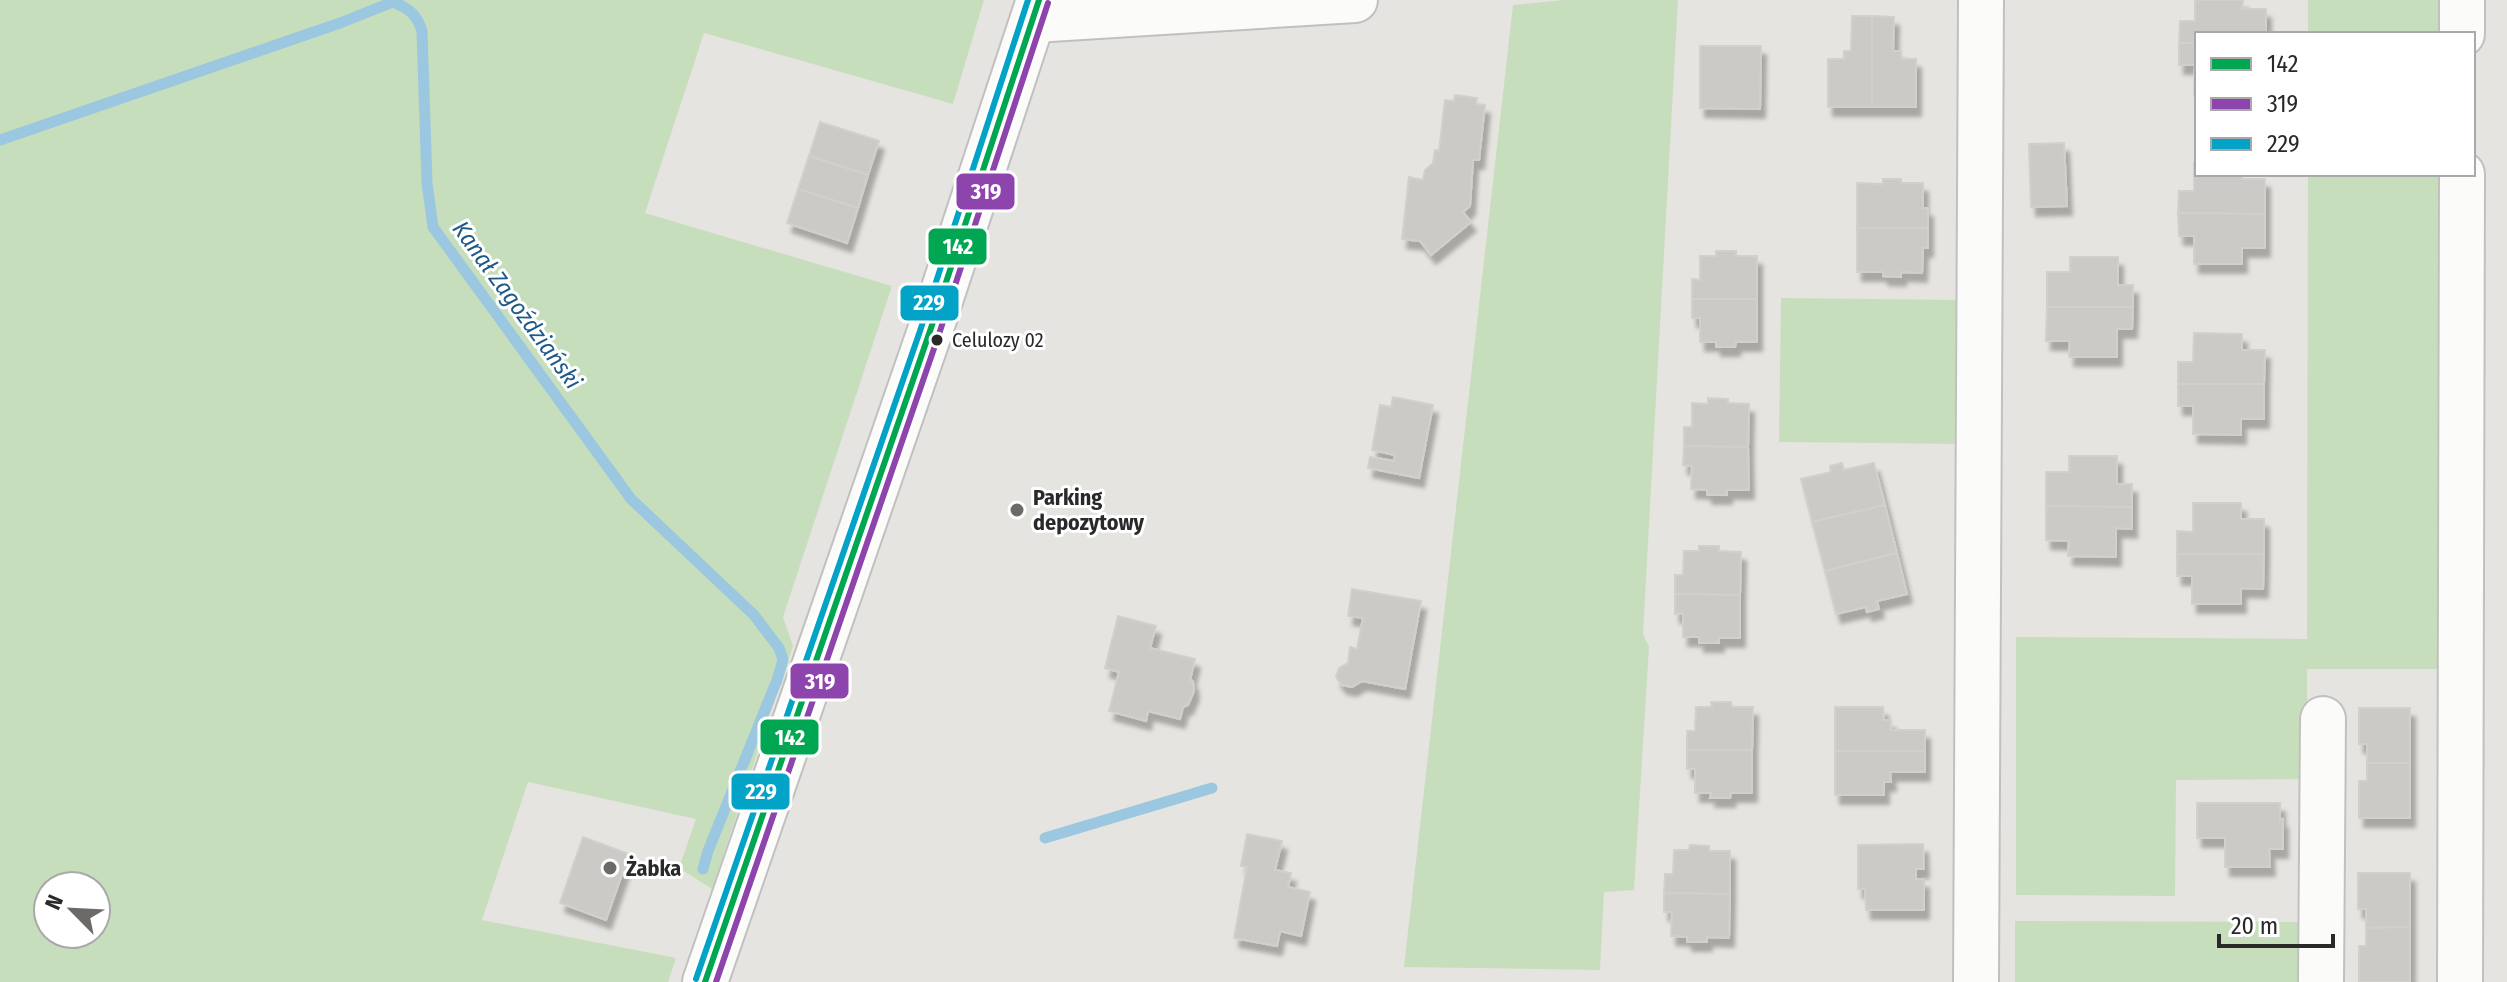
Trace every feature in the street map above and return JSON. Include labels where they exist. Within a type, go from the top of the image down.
[{"type":"street","points":[[705,982],[930,331],[1036,10],[1355,0]]},
{"type":"street","points":[[1976,982],[1981,0]]},
{"type":"street","points":[[2462,0],[2462,32]]},
{"type":"street","points":[[2460,982],[2462,176]]},
{"type":"street","points":[[2321,982],[2323,719]]},
{"type":"green space","points":[[0,0],[984,0],[953,104],[704,33],[645,213],[892,286],[783,617],[793,646],[712,889],[679,868],[696,819],[528,782],[482,920],[676,958],[668,982],[0,982]]},
{"type":"green space","points":[[1564,0],[1678,0],[1643,634],[1649,647],[1634,890],[1604,892],[1600,970],[1404,967],[1513,5]]},
{"type":"green space","points":[[2308,0],[2440,0],[2440,32],[2308,32]]},
{"type":"green space","points":[[2308,176],[2439,176],[2437,669],[2307,669],[2307,779],[2176,780],[2175,896],[2016,895],[2016,637],[2307,639]]},
{"type":"green space","points":[[1781,298],[1963,300],[1963,444],[1779,442]]},
{"type":"green space","points":[[2015,921],[2306,922],[2305,982],[2015,982]]},
{"type":"building","points":[[2195,0],[2243,0],[2242,9],[2266,9],[2266,32],[2195,32],[2195,43],[2179,43],[2180,21],[2195,21]]},
{"type":"building","points":[[1852,16],[1872,16],[1872,107],[1828,107],[1828,59],[1844,59],[1844,51],[1851,51]]},
{"type":"building","points":[[1872,16],[1894,17],[1893,51],[1901,51],[1901,59],[1916,59],[1916,107],[1872,107]]},
{"type":"building","points":[[2179,43],[2195,43],[2195,65],[2179,65]]},
{"type":"building","points":[[1700,46],[1761,46],[1760,109],[1700,108]]},
{"type":"building","points":[[1455,95],[1477,98],[1476,104],[1485,105],[1479,160],[1473,160],[1470,206],[1463,212],[1471,222],[1431,255],[1420,241],[1402,239],[1409,177],[1423,180],[1425,170],[1433,163],[1435,150],[1439,151],[1445,100],[1454,101]]},
{"type":"building","points":[[820,122],[879,141],[868,175],[809,156]]},
{"type":"building","points":[[2064,143],[2067,206],[2031,207],[2029,144]]},
{"type":"building","points":[[809,156],[868,175],[858,208],[798,189]]},
{"type":"building","points":[[2194,163],[2195,176],[2265,179],[2265,214],[2178,213],[2179,191],[2194,191]]},
{"type":"building","points":[[1883,179],[1923,183],[1923,208],[1928,208],[1928,228],[1857,228],[1857,183],[1883,184]]},
{"type":"building","points":[[798,189],[858,208],[847,243],[787,223]]},
{"type":"building","points":[[2178,213],[2265,214],[2265,248],[2242,248],[2242,264],[2194,264],[2194,236],[2179,236]]},
{"type":"building","points":[[1857,228],[1928,228],[1928,248],[1923,248],[1922,273],[1901,272],[1901,277],[1883,276],[1883,272],[1857,272]]},
{"type":"building","points":[[1716,251],[1736,251],[1736,256],[1757,256],[1757,299],[1692,299],[1692,279],[1700,280],[1700,256],[1716,256]]},
{"type":"building","points":[[2070,257],[2118,257],[2118,285],[2133,285],[2133,307],[2047,307],[2047,272],[2070,272]]},
{"type":"building","points":[[1692,299],[1757,299],[1757,342],[1736,342],[1735,347],[1716,347],[1716,342],[1700,342],[1700,318],[1692,318]]},
{"type":"building","points":[[2047,307],[2133,307],[2132,329],[2117,329],[2117,357],[2069,357],[2070,341],[2046,341]]},
{"type":"building","points":[[2194,333],[2242,334],[2242,350],[2265,350],[2264,384],[2178,384],[2178,362],[2193,362]]},
{"type":"building","points":[[2178,384],[2264,384],[2264,419],[2241,419],[2241,435],[2193,434],[2193,406],[2178,406]]},
{"type":"building","points":[[1393,397],[1433,405],[1419,478],[1368,468],[1370,457],[1394,461],[1395,455],[1372,450],[1380,405],[1391,407]]},
{"type":"building","points":[[1708,398],[1749,404],[1748,447],[1684,446],[1684,427],[1692,427],[1692,403],[1708,404]]},
{"type":"building","points":[[1684,446],[1748,447],[1749,490],[1727,490],[1727,495],[1707,495],[1707,490],[1691,489],[1692,466],[1683,465]]},
{"type":"building","points":[[2069,456],[2117,456],[2117,484],[2132,484],[2132,507],[2046,506],[2046,472],[2069,472]]},
{"type":"building","points":[[1842,463],[1844,470],[1874,463],[1885,505],[1812,522],[1801,479],[1831,472],[1830,466]]},
{"type":"building","points":[[2193,503],[2241,503],[2241,519],[2264,519],[2264,554],[2177,554],[2177,531],[2193,532]]},
{"type":"building","points":[[1885,505],[1897,553],[1825,571],[1812,522]]},
{"type":"building","points":[[2046,506],[2132,507],[2132,529],[2116,528],[2116,557],[2068,556],[2069,541],[2046,540]]},
{"type":"building","points":[[1699,546],[1719,546],[1719,551],[1741,552],[1740,595],[1675,594],[1675,575],[1683,575],[1684,551],[1699,551]]},
{"type":"building","points":[[1897,553],[1907,594],[1877,601],[1879,609],[1867,612],[1866,607],[1836,614],[1825,571]]},
{"type":"building","points":[[2177,554],[2264,554],[2263,589],[2241,588],[2241,604],[2192,604],[2192,576],[2177,576]]},
{"type":"building","points":[[1352,589],[1421,601],[1405,689],[1362,681],[1352,687],[1342,685],[1336,677],[1339,668],[1348,663],[1350,647],[1357,649],[1363,618],[1348,616]]},
{"type":"building","points":[[1675,594],[1740,595],[1740,638],[1719,638],[1719,643],[1699,643],[1699,637],[1683,637],[1683,613],[1675,614]]},
{"type":"building","points":[[1118,616],[1156,626],[1150,648],[1195,659],[1190,680],[1193,681],[1194,691],[1188,705],[1183,707],[1180,719],[1148,711],[1146,721],[1109,711],[1119,672],[1105,668]]},
{"type":"building","points":[[1711,702],[1731,702],[1732,707],[1753,707],[1752,750],[1687,750],[1687,731],[1695,731],[1696,707],[1712,707]]},
{"type":"building","points":[[1835,707],[1883,707],[1884,720],[1891,720],[1890,730],[1925,730],[1925,751],[1835,751]]},
{"type":"building","points":[[2359,708],[2410,708],[2410,763],[2367,763],[2367,744],[2359,744]]},
{"type":"building","points":[[1687,750],[1752,750],[1752,793],[1731,793],[1730,798],[1710,798],[1711,793],[1695,793],[1695,769],[1687,769]]},
{"type":"building","points":[[1835,751],[1925,751],[1925,772],[1890,772],[1891,782],[1884,782],[1884,795],[1835,795]]},
{"type":"building","points":[[2367,763],[2410,763],[2410,818],[2359,818],[2359,781],[2367,781]]},
{"type":"building","points":[[2197,803],[2280,803],[2283,849],[2269,849],[2270,867],[2225,867],[2225,838],[2197,838]]},
{"type":"building","points":[[1247,834],[1282,841],[1275,870],[1291,873],[1288,887],[1310,892],[1301,936],[1280,931],[1277,946],[1234,938],[1247,867],[1241,866]]},
{"type":"building","points":[[583,837],[629,854],[606,920],[560,903]]},
{"type":"building","points":[[1923,844],[1924,869],[1916,869],[1916,879],[1924,879],[1924,910],[1866,910],[1865,889],[1858,889],[1858,845]]},
{"type":"building","points":[[1690,845],[1709,846],[1709,851],[1730,851],[1730,894],[1664,893],[1665,874],[1673,874],[1674,850],[1689,850]]},
{"type":"building","points":[[2358,873],[2410,873],[2410,927],[2366,928],[2366,909],[2358,909]]},
{"type":"building","points":[[1664,893],[1730,894],[1729,938],[1707,937],[1707,942],[1687,942],[1687,937],[1671,936],[1672,912],[1664,912]]},
{"type":"building","points":[[2410,927],[2410,982],[2359,982],[2359,946],[2366,946],[2366,928]]},
{"type":"waterway","name":"Kanał Zagoździański","points":[[0,140],[393,2],[412,13],[422,31],[427,183],[433,227],[631,499],[754,615],[779,648],[783,660],[777,680],[703,869]]},
{"type":"waterway","name":"Kanał Zagoździański","points":[[1045,838],[1212,788]]},
{"type":"transit line","name":"229","points":[[696,979],[921,328],[1028,0]]},
{"type":"transit line","name":"142","points":[[705,982],[930,331],[1039,0]]},
{"type":"transit line","name":"319","points":[[716,982],[939,334],[1048,3]]},
{"type":"place","name":"Celulozy 02","points":[[937,340]]},
{"type":"place","name":"Parking depozytowy","points":[[1017,510]]},
{"type":"place","name":"Żabka","points":[[610,868]]}]
